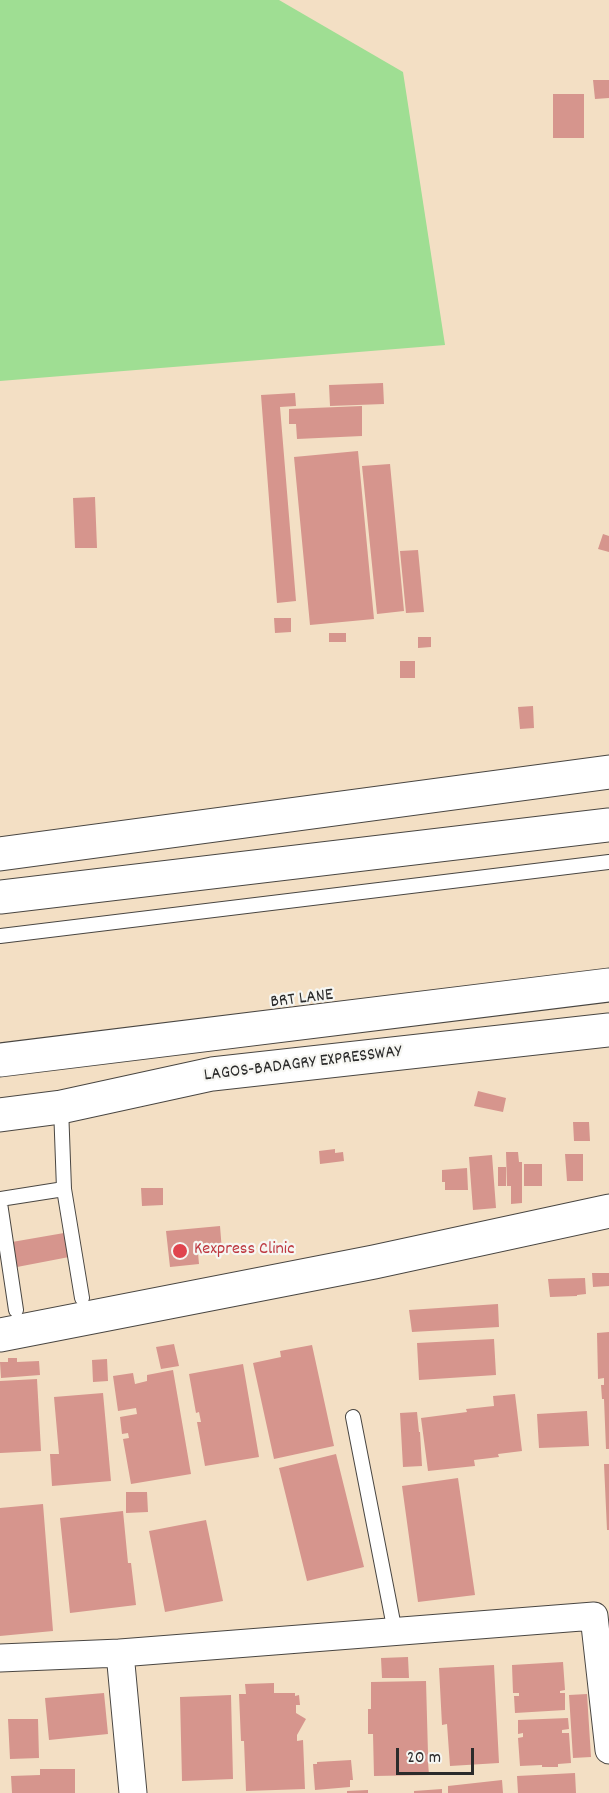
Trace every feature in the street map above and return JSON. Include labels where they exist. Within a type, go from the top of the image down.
[{"type":"main road","points":[[0,854],[609,772]]},
{"type":"main road","points":[[0,897],[605,825]]},
{"type":"main road","points":[[0,1060],[609,985]]},
{"type":"main road","name":"LAGOS-BADAGRY EXPRESSWAY","points":[[0,1115],[61,1107],[212,1074],[609,1030]]},
{"type":"main road","points":[[5,1320],[82,1298],[369,1245],[609,1194]]},
{"type":"main road","points":[[5,1320],[374,1262],[609,1211]]},
{"type":"street","points":[[0,1658],[120,1653],[601,1615],[609,1750]]},
{"type":"street","points":[[120,1653],[133,1793]]},
{"type":"lane","points":[[0,936],[609,862]]},
{"type":"lane","name":"BRT LANE","points":[[0,1055],[609,980]]},
{"type":"lane","points":[[61,1107],[64,1189],[82,1298]]},
{"type":"lane","points":[[5,1320],[0,1201],[64,1189]]},
{"type":"lane","points":[[353,1417],[395,1632]]},
{"type":"green space","points":[[0,0],[279,0],[403,72],[445,345],[0,381]]},
{"type":"building","points":[[593,80],[609,80],[609,98],[595,99]]},
{"type":"building","points":[[553,94],[584,94],[584,138],[553,138]]},
{"type":"building","points":[[383,383],[384,404],[330,406],[329,385]]},
{"type":"building","points":[[295,393],[296,406],[280,407],[296,601],[277,603],[261,395]]},
{"type":"building","points":[[362,406],[362,436],[297,439],[296,424],[289,424],[289,409]]},
{"type":"building","points":[[358,451],[374,619],[310,625],[294,457]]},
{"type":"building","points":[[390,464],[404,611],[377,614],[362,466]]},
{"type":"building","points":[[95,497],[97,548],[75,548],[73,498]]},
{"type":"building","points":[[603,534],[609,536],[609,552],[598,549]]},
{"type":"building","points":[[418,550],[424,612],[406,613],[400,551]]},
{"type":"building","points":[[274,618],[291,618],[291,632],[275,633]]},
{"type":"building","points":[[329,633],[346,633],[346,642],[329,642]]},
{"type":"building","points":[[418,637],[431,637],[431,647],[418,648]]},
{"type":"building","points":[[400,661],[415,661],[415,678],[400,678]]},
{"type":"building","points":[[533,706],[534,728],[520,729],[518,707]]},
{"type":"building","points":[[478,1091],[506,1098],[503,1112],[474,1106]]},
{"type":"building","points":[[573,1122],[589,1122],[590,1141],[574,1141]]},
{"type":"building","points":[[335,1149],[335,1153],[343,1152],[344,1161],[320,1164],[319,1151]]},
{"type":"building","points":[[506,1152],[518,1152],[519,1162],[522,1162],[522,1203],[511,1204],[511,1186],[507,1186]]},
{"type":"building","points":[[565,1154],[583,1154],[583,1181],[567,1181]]},
{"type":"building","points":[[492,1155],[496,1208],[473,1210],[469,1157]]},
{"type":"building","points":[[524,1164],[542,1164],[542,1186],[524,1186]]},
{"type":"building","points":[[498,1167],[506,1167],[506,1186],[498,1186]]},
{"type":"building","points":[[467,1168],[468,1190],[445,1190],[442,1170]]},
{"type":"building","points":[[141,1188],[163,1188],[163,1205],[142,1206]]},
{"type":"building","points":[[220,1226],[222,1251],[198,1253],[199,1264],[170,1267],[166,1231]]},
{"type":"building","points":[[64,1233],[69,1257],[17,1267],[12,1242]]},
{"type":"building","points":[[592,1273],[609,1273],[609,1286],[593,1287]]},
{"type":"building","points":[[585,1278],[586,1294],[550,1297],[548,1279]]},
{"type":"building","points":[[498,1304],[499,1327],[412,1332],[409,1310]]},
{"type":"building","points":[[609,1332],[609,1449],[606,1449],[604,1399],[602,1399],[601,1385],[604,1385],[604,1378],[598,1379],[597,1333]]},
{"type":"building","points":[[494,1339],[496,1375],[419,1380],[417,1343]]},
{"type":"building","points":[[174,1344],[179,1366],[161,1369],[156,1347]]},
{"type":"building","points":[[312,1345],[334,1446],[274,1459],[253,1363],[281,1357],[280,1351]]},
{"type":"building","points":[[8,1358],[17,1358],[17,1362],[39,1361],[40,1375],[1,1378],[0,1362],[8,1362]]},
{"type":"building","points":[[107,1359],[108,1381],[93,1382],[92,1360]]},
{"type":"building","points":[[243,1364],[259,1457],[205,1466],[197,1422],[201,1422],[199,1412],[196,1413],[189,1374]]},
{"type":"building","points":[[173,1370],[191,1474],[131,1484],[123,1439],[129,1438],[128,1433],[122,1434],[120,1417],[137,1414],[136,1408],[118,1411],[113,1376],[133,1373],[135,1384],[147,1381],[147,1375]]},
{"type":"building","points":[[37,1379],[41,1451],[0,1453],[0,1381]]},
{"type":"building","points":[[103,1393],[111,1481],[52,1486],[50,1454],[59,1454],[54,1397]]},
{"type":"building","points":[[515,1394],[522,1451],[474,1460],[475,1466],[428,1471],[421,1418],[494,1406],[493,1396]]},
{"type":"building","points":[[587,1411],[589,1446],[539,1448],[537,1414]]},
{"type":"building","points":[[417,1412],[422,1466],[403,1467],[400,1413]]},
{"type":"building","points":[[336,1454],[364,1567],[307,1581],[279,1468]]},
{"type":"building","points":[[604,1464],[609,1464],[609,1530],[607,1530]]},
{"type":"building","points":[[458,1478],[475,1595],[418,1602],[402,1486]]},
{"type":"building","points":[[126,1492],[147,1492],[148,1512],[126,1513]]},
{"type":"building","points":[[43,1504],[53,1631],[0,1636],[0,1508]]},
{"type":"building","points":[[123,1511],[128,1563],[131,1563],[136,1605],[70,1613],[60,1518]]},
{"type":"building","points":[[206,1520],[223,1601],[165,1612],[149,1531]]},
{"type":"building","points":[[408,1657],[409,1678],[382,1678],[381,1658]]},
{"type":"building","points":[[563,1662],[565,1690],[560,1693],[565,1693],[565,1710],[515,1713],[514,1696],[519,1696],[519,1693],[513,1693],[512,1665]]},
{"type":"building","points":[[494,1665],[499,1763],[450,1766],[447,1724],[442,1725],[439,1668]]},
{"type":"building","points":[[426,1681],[428,1754],[436,1754],[436,1762],[428,1762],[429,1775],[374,1776],[373,1734],[368,1734],[371,1682]]},
{"type":"building","points":[[274,1683],[274,1693],[299,1695],[300,1705],[296,1705],[296,1713],[306,1719],[297,1735],[297,1741],[303,1740],[305,1789],[246,1791],[239,1694],[246,1694],[245,1684]]},
{"type":"building","points":[[104,1693],[108,1734],[49,1740],[45,1698]]},
{"type":"building","points":[[587,1694],[591,1757],[573,1758],[569,1695]]},
{"type":"building","points":[[231,1695],[233,1779],[182,1781],[180,1697]]},
{"type":"building","points":[[568,1718],[569,1729],[562,1730],[562,1733],[569,1733],[571,1763],[558,1764],[558,1767],[520,1766],[518,1738],[523,1737],[523,1733],[518,1734],[518,1720]]},
{"type":"building","points":[[8,1719],[38,1719],[39,1758],[10,1759]]},
{"type":"building","points":[[351,1760],[353,1780],[350,1780],[350,1787],[315,1790],[313,1764]]},
{"type":"building","points":[[40,1769],[75,1769],[75,1793],[12,1793],[11,1776],[40,1775]]},
{"type":"building","points":[[575,1773],[576,1793],[518,1793],[517,1776]]},
{"type":"building","points":[[502,1780],[503,1793],[448,1793],[448,1786]]},
{"type":"building","points":[[442,1789],[442,1793],[414,1793],[414,1791]]},
{"type":"building","points":[[368,1790],[368,1793],[347,1793],[347,1791]]},
{"type":"place","name":"Kexpress Clinic","points":[[180,1251]]}]
